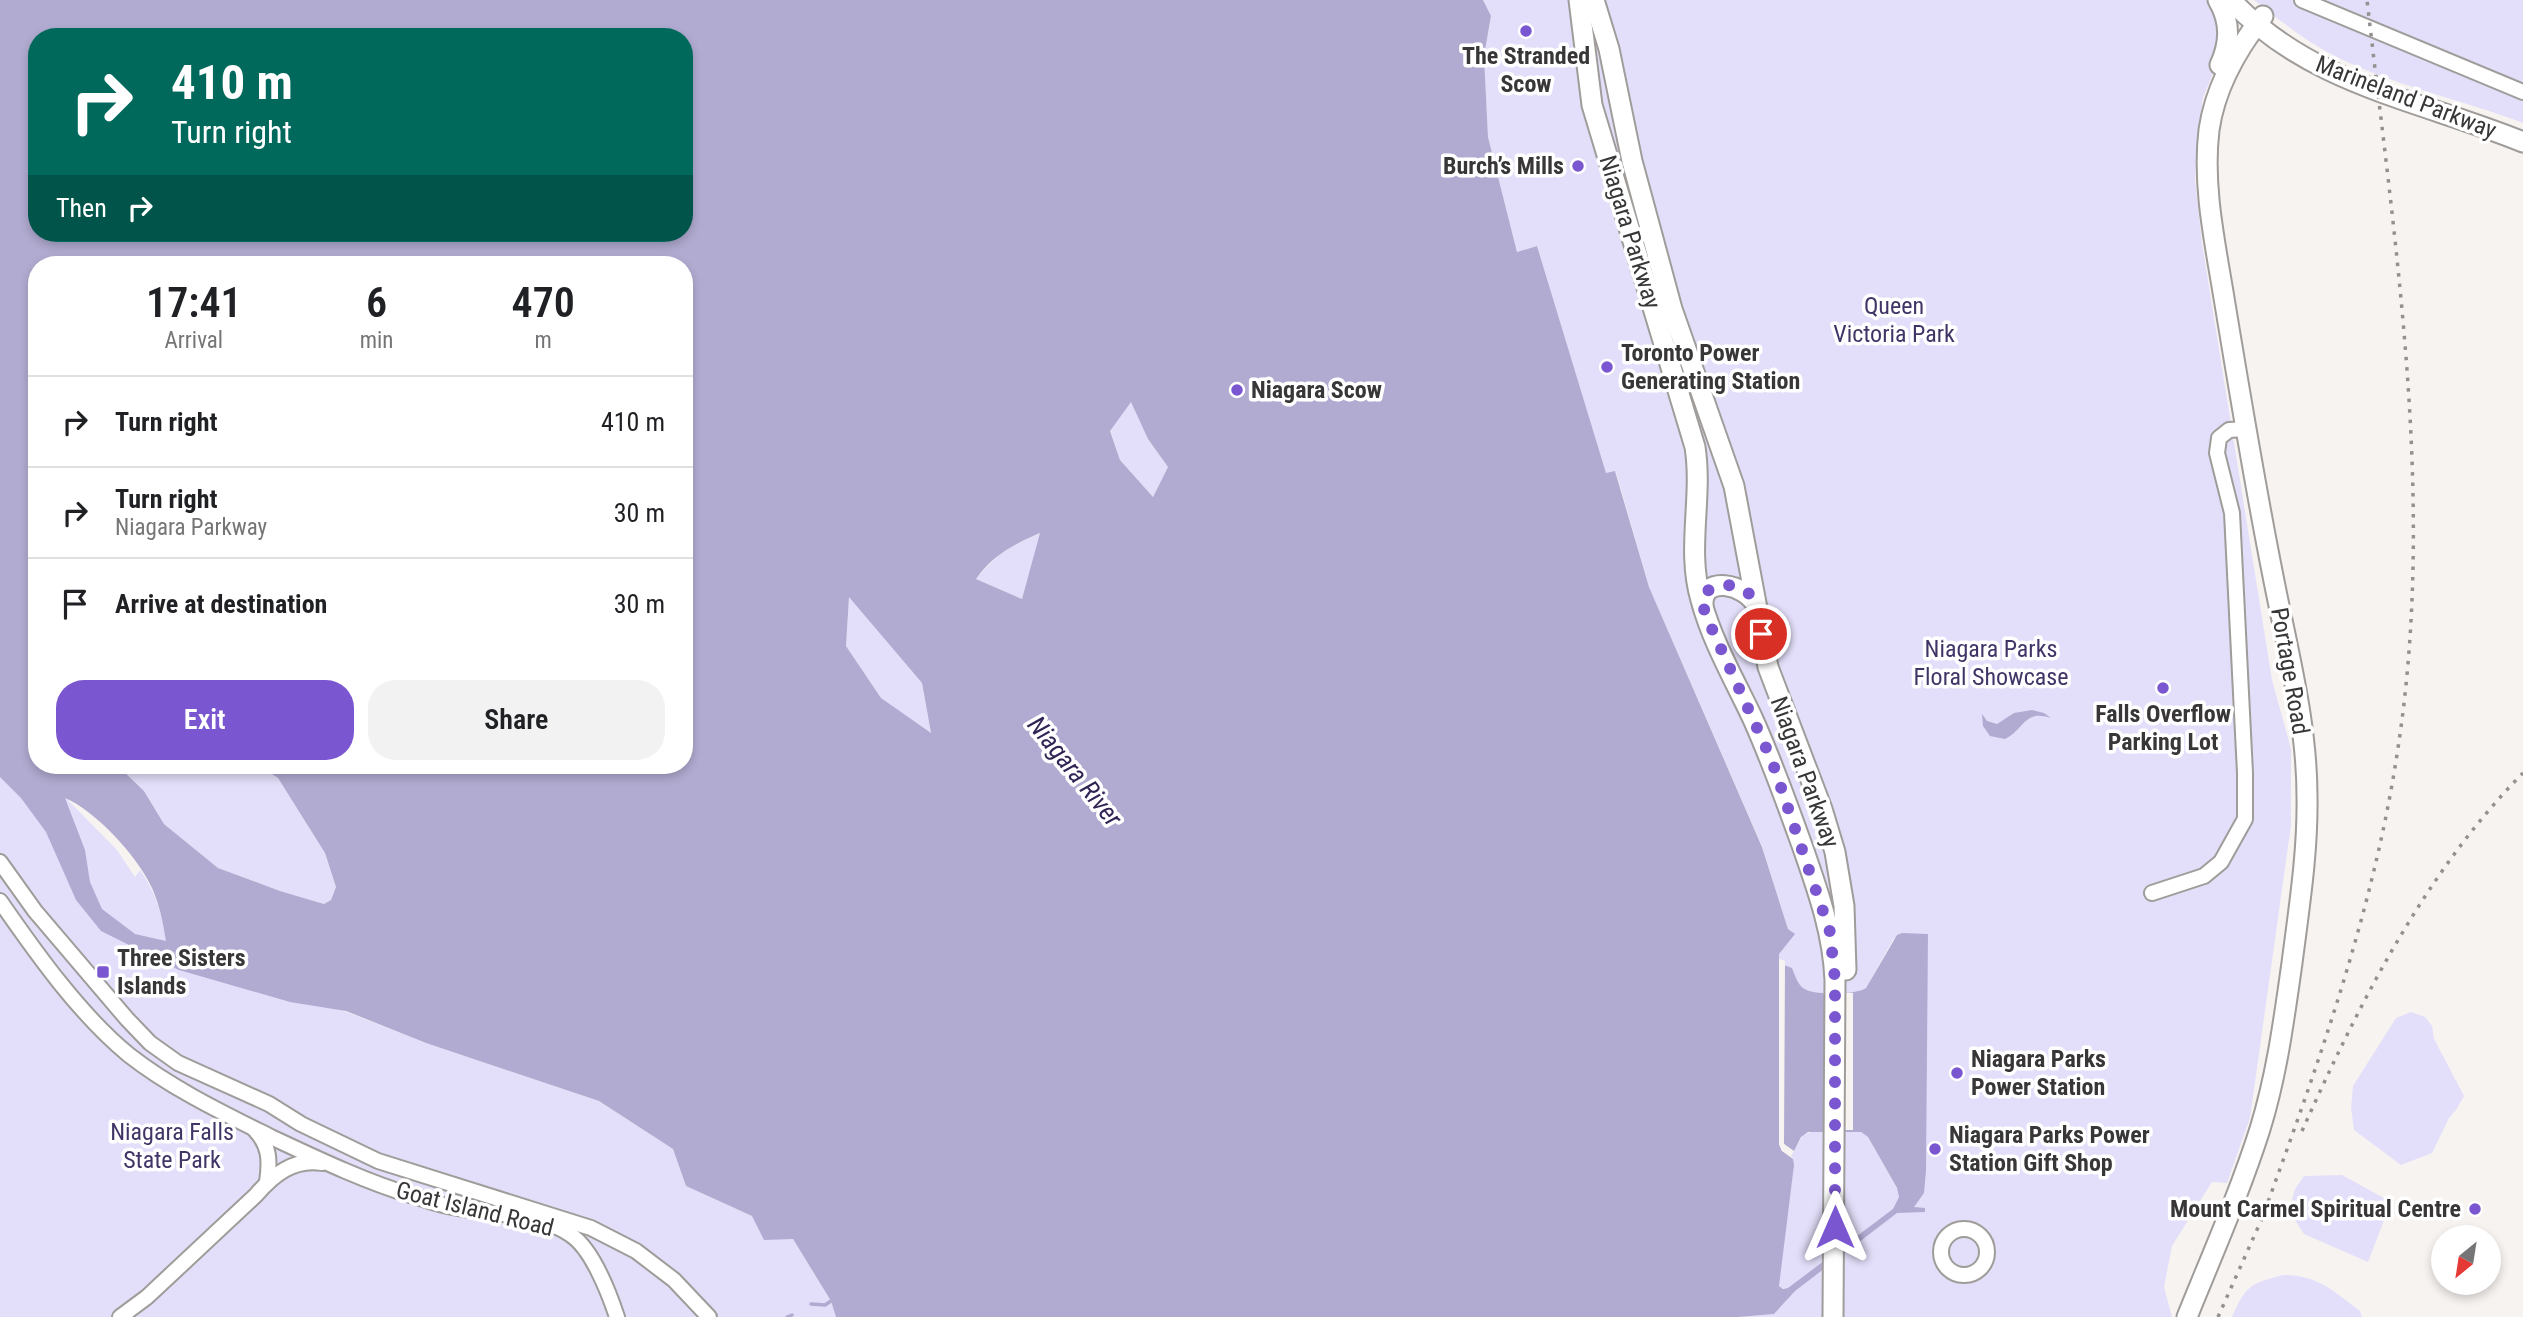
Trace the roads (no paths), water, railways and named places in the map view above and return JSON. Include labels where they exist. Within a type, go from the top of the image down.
[{"type":"main road","name":"Niagara Parkway","points":[[1579,0],[1592,105],[1695,447],[1698,477],[1695,563],[1703,606],[1718,646],[1772,761],[1787,802],[1827,920],[1841,990]]},
{"type":"main road","name":"Niagara Parkway","points":[[1594,0],[1609,49],[1632,161],[1672,309],[1734,486],[1764,650],[1773,684],[1822,808],[1835,852],[1844,906],[1841,990],[1841,1253],[1844,1317]]},
{"type":"main road","points":[[2217,254],[2204,213],[2199,166],[2204,111],[2229,42],[2224,13],[2218,0]]},
{"type":"main road","points":[[2231,0],[2260,20]]},
{"type":"main road","points":[[2246,0],[2260,20]]},
{"type":"main road","name":"Portage Road","points":[[2187,1317],[2260,1130],[2278,1063],[2302,888],[2308,795],[2291,666],[2246,429],[2208,191],[2209,128],[2214,105],[2225,77],[2260,20]]},
{"type":"main road","name":"Marineland Parkway","points":[[2260,20],[2339,64],[2523,129]]},
{"type":"main road","name":"Marineland Parkway","points":[[2260,20],[2308,61],[2343,78],[2523,142]]},
{"type":"main road","points":[[1703,606],[1704,594],[1718,585],[1739,588],[1751,596],[1756,606]]},
{"type":"main road","name":"Niagara Parkway","points":[[1833,1317],[1841,1253]]},
{"type":"street","name":"Marineland Parkway","points":[[2302,0],[2523,92]]},
{"type":"street","points":[[2152,893],[2204,876],[2221,862],[2245,819],[2232,513],[2217,453],[2219,438],[2229,430],[2246,429]]},
{"type":"street","points":[[0,862],[35,911],[127,1019],[150,1043],[178,1063],[269,1104],[301,1124],[377,1161],[592,1227],[636,1251],[674,1280],[709,1317]]},
{"type":"street","name":"Goat Island Road","points":[[0,901],[65,989],[129,1054],[158,1075],[251,1127],[330,1165],[387,1188],[448,1206],[527,1219],[561,1229],[582,1245],[611,1298],[617,1317]]},
{"type":"street","points":[[251,1127],[268,1150],[270,1159],[267,1182]]},
{"type":"street","name":"Goat Island Road","points":[[120,1317],[147,1297],[267,1182],[299,1163],[330,1165]]},
{"type":"water","name":"Niagara River","points":[[0,0],[1483,0],[1491,16],[1484,56],[1488,137],[1517,252],[1537,246],[1606,473],[1615,471],[1649,587],[1762,847],[1788,929],[1795,934],[1779,954],[1779,1144],[1782,1151],[1793,1159],[1794,1165],[1779,1286],[1788,1288],[1893,1209],[1899,1197],[1897,1188],[1868,1137],[1861,1132],[1808,1132],[1801,1137],[1794,1151],[1784,1144],[1784,965],[1792,968],[1799,984],[1808,991],[1834,994],[1853,992],[1866,988],[1897,935],[1928,934],[1926,1171],[1924,1193],[1914,1207],[1925,1208],[1925,1212],[1897,1213],[1795,1291],[1774,1314],[1739,1317],[836,1317],[831,1301],[793,1239],[764,1240],[752,1216],[686,1186],[673,1149],[599,1101],[426,1043],[346,1011],[290,1002],[179,970],[101,931],[76,900],[46,832],[21,798],[0,777]],"holes":[[[1131,402],[1148,439],[1168,467],[1153,497],[1120,460],[1110,431]],[[1040,533],[1022,599],[976,579],[996,557]],[[849,597],[922,683],[931,733],[881,698],[846,646]],[[65,798],[90,813],[115,836],[137,863],[155,895],[166,941],[135,934],[102,909],[90,882],[85,850]]]},
{"type":"water","points":[[2032,710],[2051,718],[2030,718],[2005,739],[1990,736],[1983,726],[1982,714],[1987,721],[1997,724],[2014,713]]},
{"type":"waterway","points":[[811,1304],[825,1305],[831,1301]]},
{"type":"waterway","points":[[787,1317],[792,1315]]},
{"type":"railway","points":[[2261,1221],[2323,1047],[2359,929],[2388,809],[2409,655],[2413,561],[2407,374],[2367,0]]},
{"type":"railway","points":[[2302,1131],[2346,1036],[2397,942],[2455,853],[2523,773]]},
{"type":"railway","points":[[2218,1317],[2264,1214]]},
{"type":"place","name":"The Stranded Scow","points":[[1526,31]]},
{"type":"place","name":"Burch’s Mills","points":[[1578,166]]},
{"type":"place","name":"Toronto Power Generating Station","points":[[1607,367]]},
{"type":"place","name":"Niagara Scow","points":[[1237,390]]},
{"type":"place","name":"Falls Overflow Parking Lot","points":[[2163,688]]},
{"type":"place","name":"Three Sisters Islands","points":[[103,972]]},
{"type":"place","name":"Niagara Parks Power Station","points":[[1957,1073]]},
{"type":"place","name":"Niagara Parks Power Station Gift Shop","points":[[1935,1149]]},
{"type":"place","name":"Mount Carmel Spiritual Centre","points":[[2475,1209]]},
{"type":"park label","name":"Queen Victoria Park","points":[[1894,320]]},
{"type":"park label","name":"Niagara Parks Floral Showcase","points":[[1991,663]]},
{"type":"park label","name":"Niagara Falls State Park","points":[[172,1146]]}]
